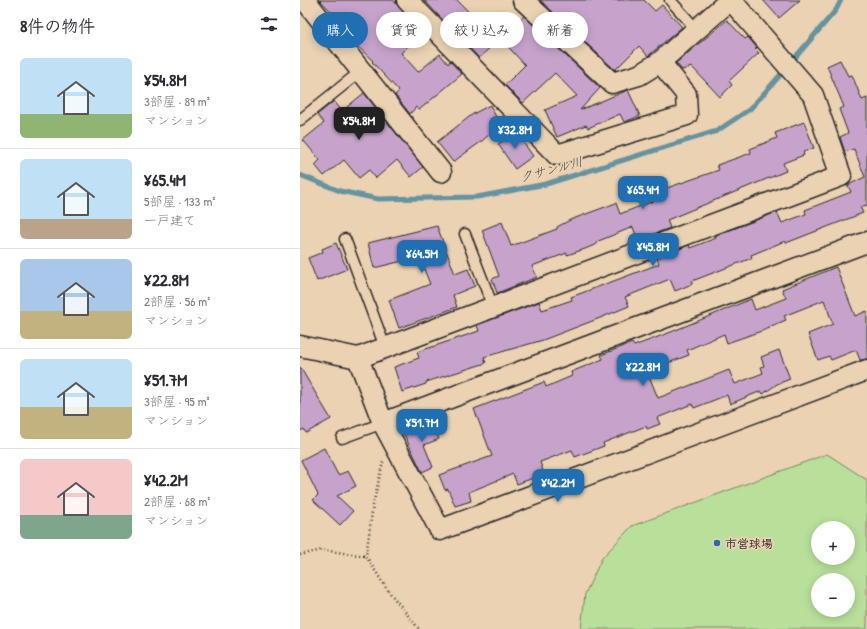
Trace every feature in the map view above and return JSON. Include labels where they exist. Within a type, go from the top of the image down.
[{"type":"street","points":[[305,0],[441,172]]},
{"type":"street","points":[[407,0],[557,155],[687,115],[686,94],[660,62]]},
{"type":"street","points":[[300,346],[358,358],[841,176],[813,95],[730,0],[660,62],[639,75],[612,84],[523,0]]},
{"type":"street","points":[[386,429],[867,242]]},
{"type":"street","points":[[358,358],[386,429],[440,530],[867,370]]},
{"type":"lane","points":[[670,0],[697,30]]},
{"type":"lane","points":[[300,120],[361,71]]},
{"type":"lane","points":[[465,234],[493,307]]},
{"type":"lane","points":[[345,239],[385,347]]},
{"type":"lane","points":[[342,438],[386,429]]},
{"type":"path","points":[[386,429],[366,556],[386,588],[419,629]]},
{"type":"path","points":[[300,555],[322,550],[366,556]]},
{"type":"green space","name":"市営球場","points":[[827,454],[867,480],[867,629],[581,629],[585,594],[602,558],[632,526]]},
{"type":"building","points":[[320,0],[393,0],[404,12],[376,12],[376,48],[406,48],[401,53],[418,72],[440,54],[448,64],[450,61],[462,74],[419,110],[416,107],[410,114],[395,95],[399,91],[372,62],[373,61],[359,48],[368,48],[368,12],[332,12]]},
{"type":"building","points":[[424,0],[457,0],[469,12],[440,12],[440,17]]},
{"type":"building","points":[[540,0],[644,0],[655,11],[662,5],[682,27],[648,56],[639,46],[615,70],[588,45],[588,12],[553,12]]},
{"type":"building","points":[[763,0],[800,0],[779,18]]},
{"type":"building","points":[[524,16],[532,24],[532,48],[558,48],[600,88],[580,110],[628,90],[640,116],[624,122],[620,114],[588,128],[586,125],[557,137],[545,110],[577,96],[555,73],[523,103],[505,85],[525,65],[509,48],[524,48]]},
{"type":"building","points":[[727,20],[745,39],[748,37],[759,53],[729,81],[732,85],[720,97],[692,67],[682,70],[676,63]]},
{"type":"building","points":[[470,48],[490,48],[479,58]]},
{"type":"building","points":[[840,60],[848,76],[852,75],[862,100],[867,98],[867,205],[860,207],[863,213],[751,255],[752,258],[692,281],[692,284],[675,291],[670,279],[625,297],[629,306],[543,340],[484,357],[486,363],[426,382],[426,384],[402,392],[394,367],[419,358],[417,352],[479,331],[477,325],[539,302],[542,310],[572,300],[571,297],[659,264],[657,258],[689,245],[690,248],[716,238],[715,236],[777,212],[782,223],[806,214],[805,210],[851,192],[848,185],[865,177],[854,149],[845,152],[840,137],[848,133],[839,109],[844,107],[827,66]]},
{"type":"building","points":[[364,93],[423,167],[411,177],[397,160],[376,178],[369,170],[359,178],[344,160],[324,176],[315,165],[320,160],[303,140],[324,123],[317,115],[334,101],[342,111]]},
{"type":"building","points":[[490,105],[500,125],[482,141],[453,162],[437,142],[473,114]]},
{"type":"building","points":[[804,122],[814,148],[803,152],[804,155],[783,163],[786,171],[667,220],[670,228],[648,236],[647,234],[637,238],[633,227],[596,242],[597,244],[585,249],[567,255],[567,253],[532,266],[537,277],[497,293],[492,279],[499,276],[482,230],[502,222],[511,246],[557,229],[557,227],[570,220],[616,203],[620,214],[661,198],[658,191],[719,170],[717,165],[751,153],[750,149],[777,138],[775,133]]},
{"type":"building","points":[[516,132],[533,156],[515,169],[498,144]]},
{"type":"building","points":[[437,226],[455,274],[468,269],[475,286],[453,295],[457,307],[399,328],[389,300],[430,284],[419,257],[374,268],[368,243]]},
{"type":"building","points":[[336,243],[347,269],[317,281],[308,258],[323,252],[322,249]]},
{"type":"building","points":[[836,267],[855,316],[867,311],[867,359],[860,360],[856,350],[831,360],[829,356],[818,360],[808,334],[833,324],[824,300],[784,316],[786,320],[769,327],[770,328],[727,343],[724,334],[687,350],[689,355],[647,371],[658,398],[729,370],[735,384],[763,373],[761,367],[764,366],[761,357],[779,350],[790,379],[777,384],[763,394],[761,391],[730,404],[727,395],[694,408],[692,404],[657,418],[660,424],[647,429],[646,426],[603,443],[604,446],[575,457],[572,450],[540,462],[544,474],[517,484],[513,474],[469,492],[471,501],[455,506],[448,489],[445,490],[439,475],[492,456],[474,409],[544,382],[546,387],[572,376],[571,372],[603,359],[601,355],[632,343],[634,346],[751,299],[755,310],[786,298],[782,289]]},
{"type":"building","points":[[300,367],[331,419],[306,433],[304,429],[300,431]]},
{"type":"building","points":[[432,421],[439,439],[424,445],[433,467],[422,472],[403,432]]},
{"type":"building","points":[[324,448],[338,475],[348,471],[356,486],[337,496],[353,511],[340,525],[313,500],[318,495],[301,460]]},
{"type":"waterway","name":"クサンル川","points":[[793,60],[836,10],[841,0]]},
{"type":"waterway","name":"クサンル川","points":[[300,175],[340,191],[378,199],[477,197],[546,184],[717,131],[750,109],[783,72]]},
{"type":"place","name":"市営球場","points":[[717,543]]}]
